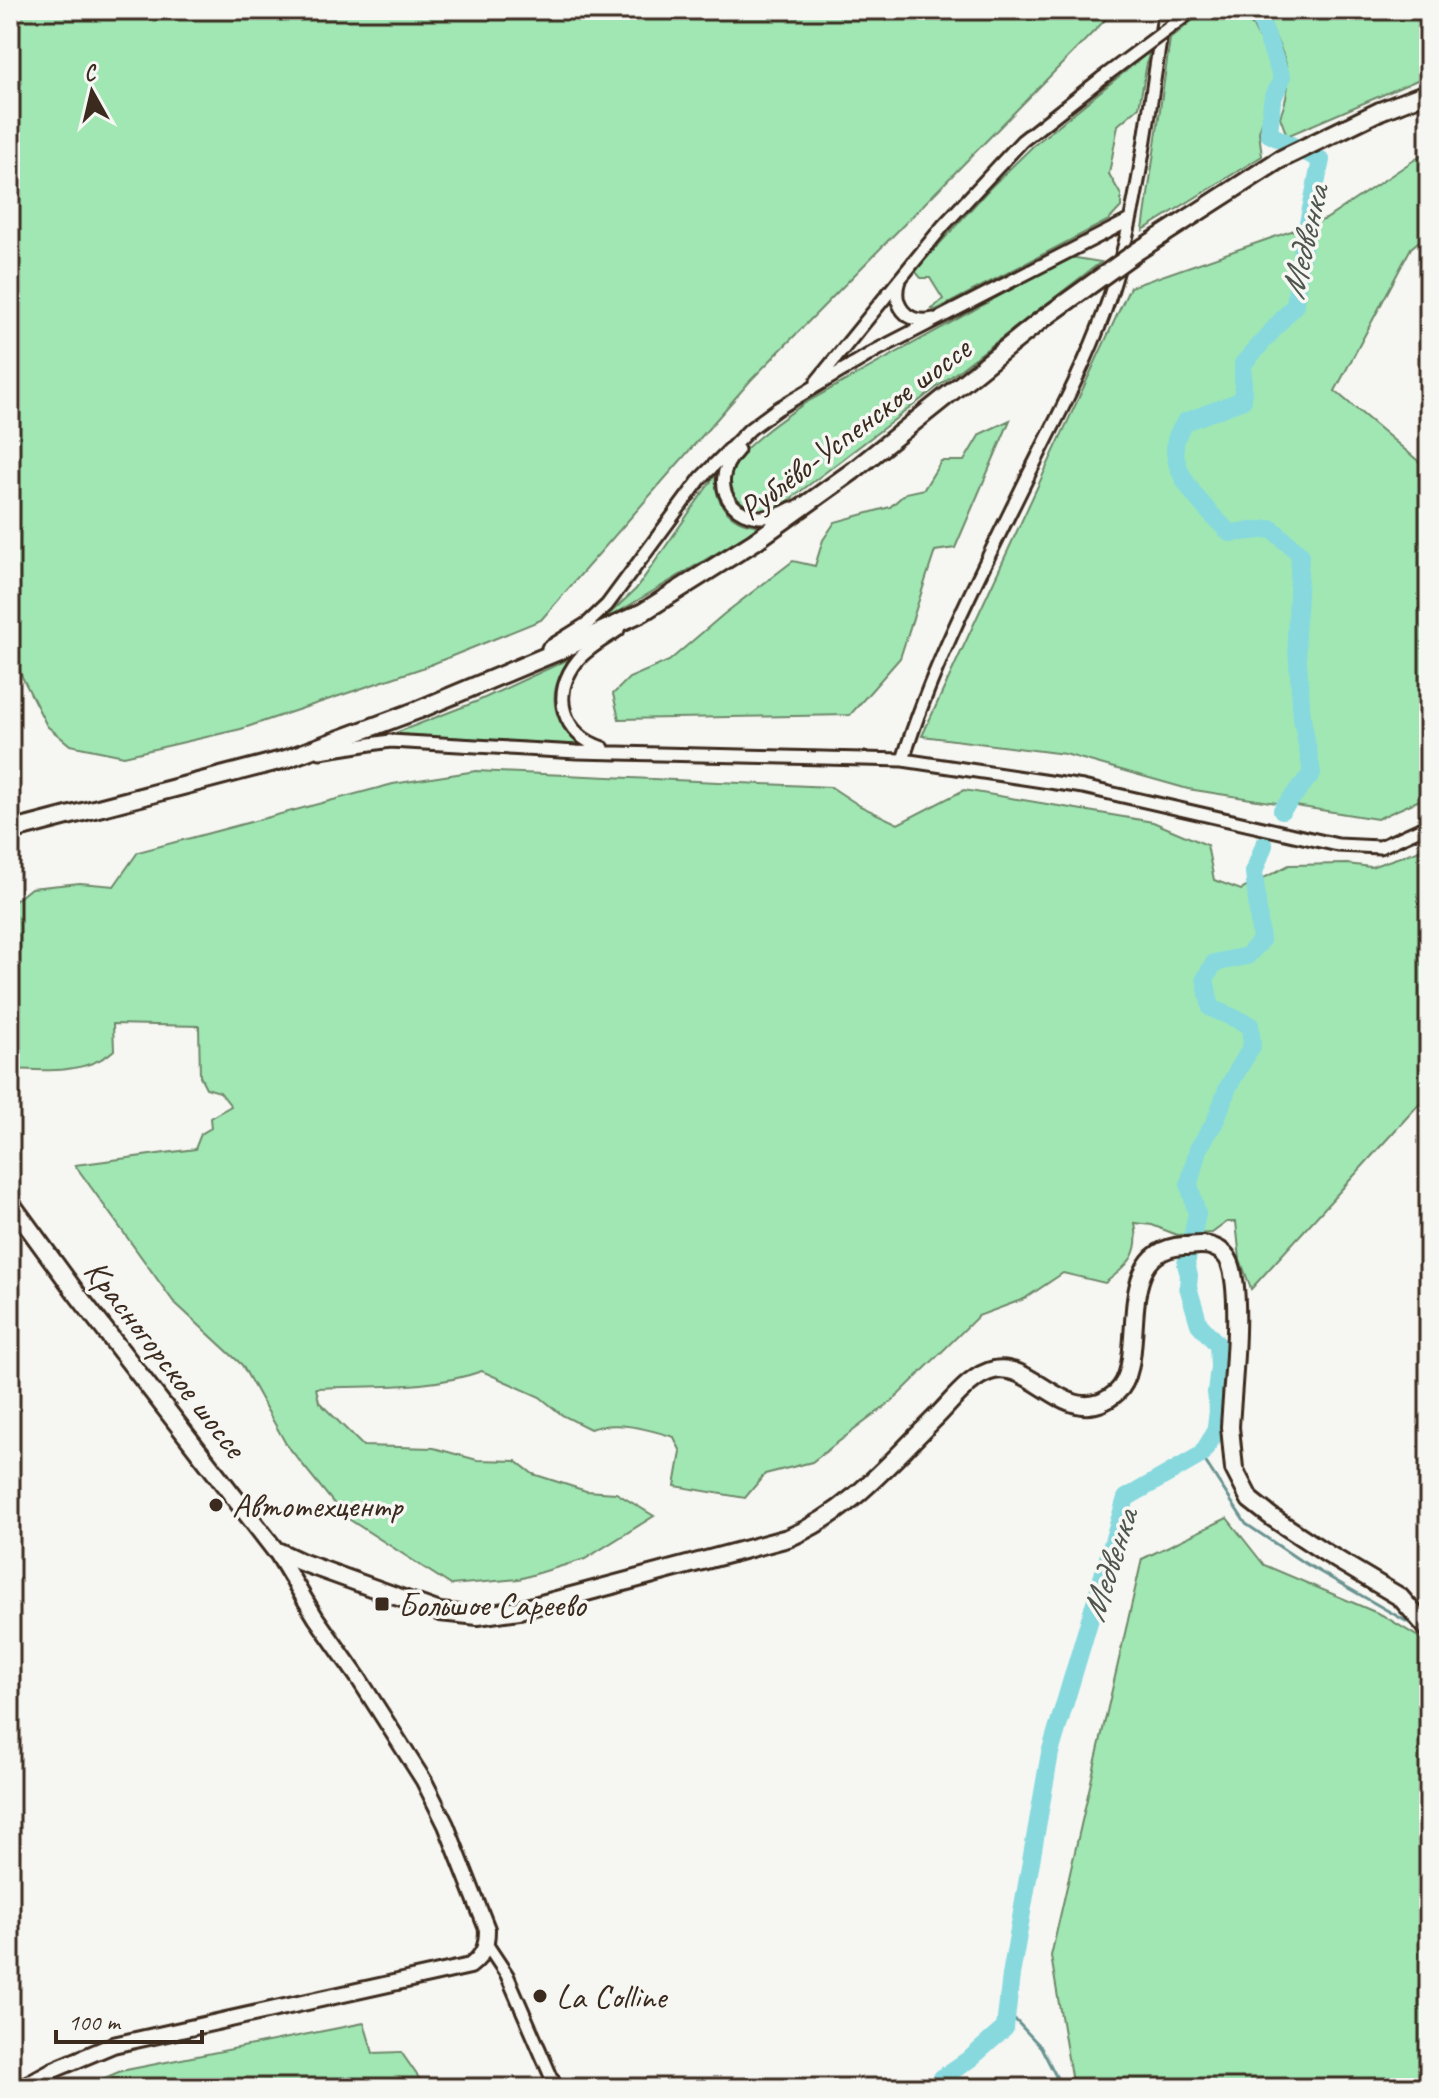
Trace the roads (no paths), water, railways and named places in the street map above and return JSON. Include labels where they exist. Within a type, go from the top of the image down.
[{"type":"main road","name":"Рублёво-Успенское шоссе","points":[[10,831],[286,759],[487,682],[643,612],[754,542],[853,471],[1040,321],[1136,252],[1279,160],[1380,111],[1429,92]]},
{"type":"main road","name":"Красногорское шоссе","points":[[10,1202],[77,1294],[275,1550],[440,1612],[478,1616],[519,1610],[788,1538],[834,1514],[859,1494],[968,1385],[992,1370],[1005,1369],[1020,1374],[1060,1398],[1078,1404],[1091,1404],[1115,1395],[1130,1372],[1134,1306],[1146,1271],[1162,1251],[1206,1245],[1224,1253],[1229,1260],[1235,1286],[1231,1450],[1239,1483],[1250,1500],[1273,1518],[1400,1597],[1429,1630]]},
{"type":"street","points":[[903,760],[920,706],[1030,472],[1078,378],[1105,311],[1130,220],[1165,10]]},
{"type":"street","points":[[811,387],[901,276],[1022,141],[1193,10]]},
{"type":"street","points":[[487,682],[557,644],[588,623],[607,605],[701,478],[750,429],[777,409],[811,387],[941,317],[1130,220]]},
{"type":"street","points":[[901,276],[896,298],[903,313],[918,320],[941,317]]},
{"type":"street","points":[[777,409],[729,459],[726,466],[725,492],[738,511],[755,518],[774,517],[853,471]]},
{"type":"street","points":[[615,752],[591,744],[574,731],[564,716],[561,702],[563,686],[580,657],[643,612]]},
{"type":"street","name":"Рублёво-Успенское шоссе","points":[[286,759],[390,741],[577,752],[903,760],[1083,787],[1338,845],[1380,847],[1429,825]]},
{"type":"street","points":[[20,2088],[51,2071],[113,2045],[470,1966],[481,1957],[487,1945],[487,1929],[446,1825],[424,1781],[316,1618],[275,1550]]},
{"type":"street","points":[[487,1945],[507,1975],[556,2088]]},
{"type":"waterway","name":"Медвенка","points":[[1241,10],[1260,18],[1282,78],[1272,101],[1269,134],[1321,160],[1299,267],[1295,305],[1243,364],[1243,400],[1185,422],[1177,438],[1175,453],[1178,466],[1192,491],[1230,533],[1272,529],[1300,554],[1296,634],[1302,718],[1312,773],[1282,810]]},
{"type":"waterway","name":"Медвенка","points":[[937,2088],[942,2078],[1005,2028],[1011,1975],[1050,1753],[1126,1498],[1201,1455],[1215,1433],[1218,1345],[1199,1324],[1188,1287],[1186,1264],[1197,1214],[1189,1184],[1198,1149],[1215,1122],[1228,1087],[1252,1046],[1250,1025],[1211,1008],[1205,979],[1214,963],[1247,956],[1261,941],[1254,872],[1264,845]]},
{"type":"waterway","points":[[1201,1455],[1246,1524],[1301,1561],[1418,1628]]},
{"type":"waterway","points":[[1007,2011],[1041,2047],[1062,2088]]},
{"type":"place","name":"Автотехцентр","points":[[216,1505]]},
{"type":"place","name":"Большое Сареево","points":[[382,1604]]},
{"type":"place","name":"La Colline","points":[[540,1996]]}]
